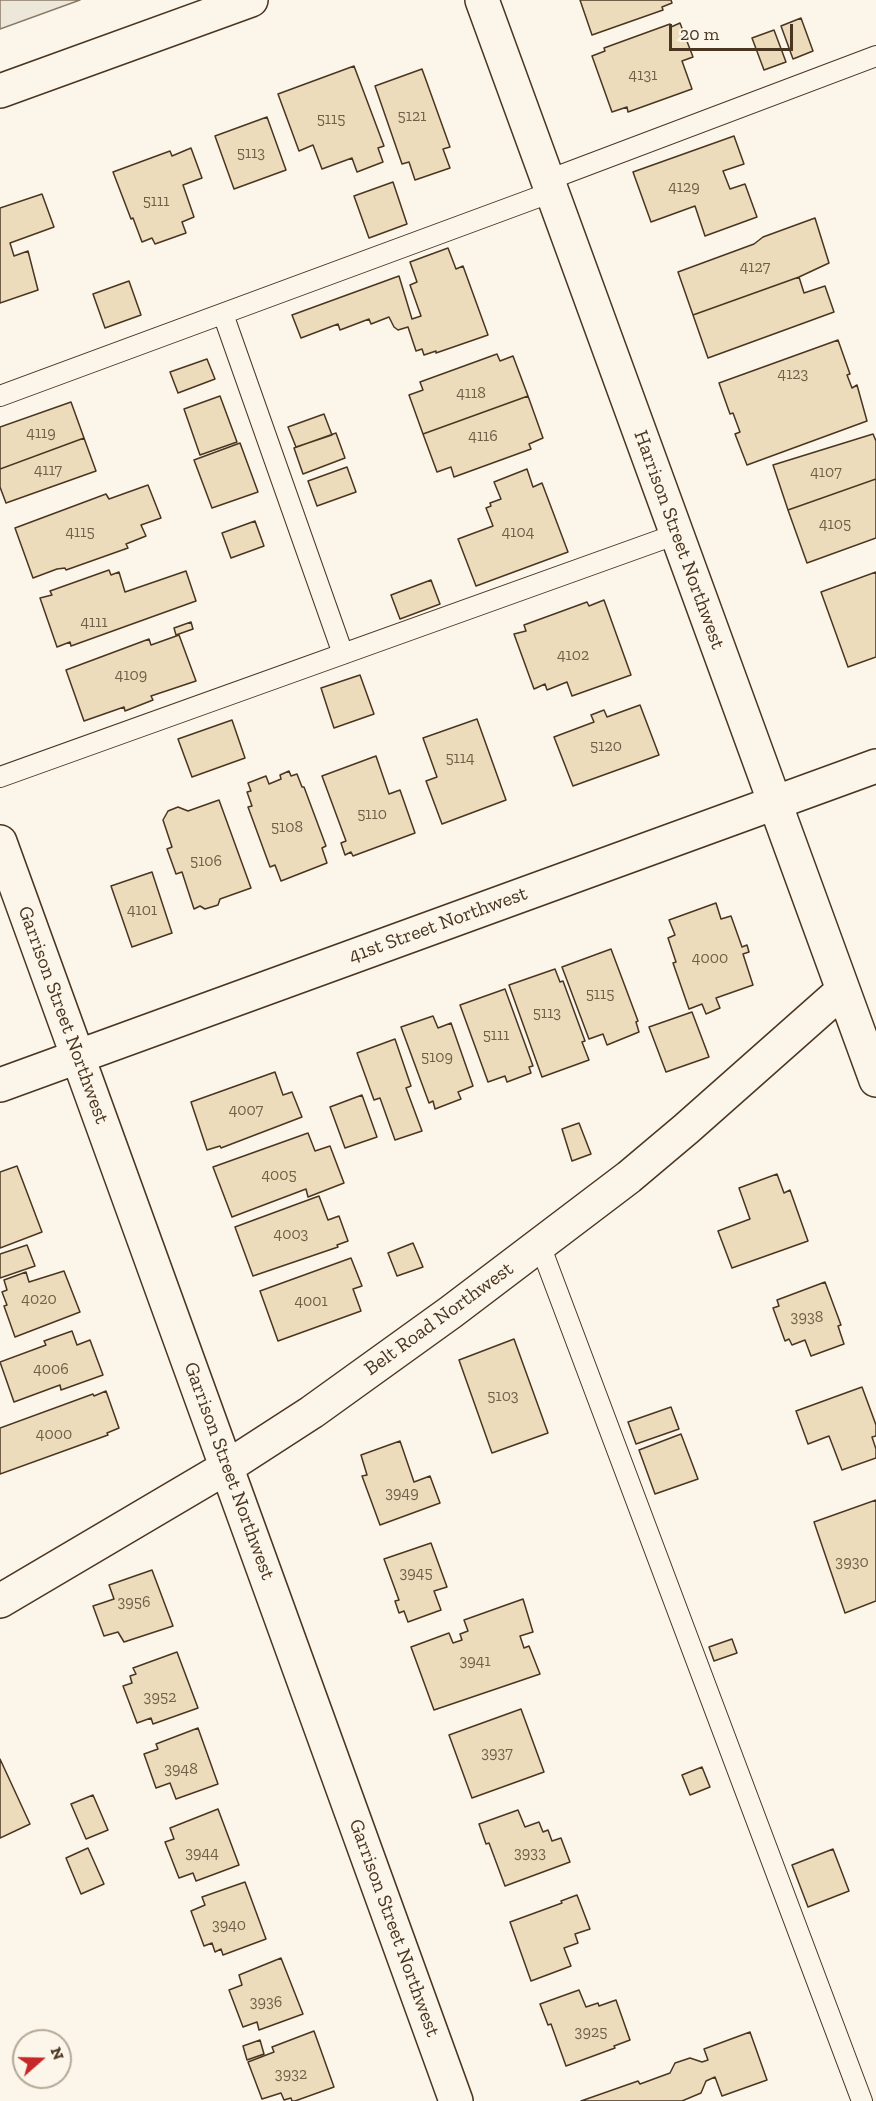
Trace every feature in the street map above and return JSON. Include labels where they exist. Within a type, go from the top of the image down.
[{"type":"street","points":[[0,91],[251,0]]},
{"type":"street","name":"Harrison Street Northwest","points":[[482,0],[876,1080]]},
{"type":"street","name":"41st Street Northwest","points":[[0,1085],[876,766]]},
{"type":"street","name":"Garrison Street Northwest","points":[[0,842],[456,2101]]},
{"type":"street","name":"Belt Road Northwest","points":[[0,1601],[228,1467],[312,1412],[629,1177],[843,990]]},
{"type":"lane","points":[[0,396],[223,314],[876,56]]},
{"type":"lane","points":[[223,314],[343,654]]},
{"type":"lane","points":[[0,777],[676,534]]},
{"type":"lane","points":[[540,1245],[862,2101]]},
{"type":"shaded area","points":[[0,0],[80,0],[0,29]]},
{"type":"building","points":[[580,0],[671,0],[672,3],[662,7],[663,10],[592,35]]},
{"type":"building","points":[[801,18],[813,51],[793,59],[781,26]]},
{"type":"building","points":[[680,23],[693,57],[682,61],[692,89],[628,112],[627,107],[612,112],[592,56],[605,51],[604,48],[670,24],[671,27]]},
{"type":"building","points":[[774,30],[786,62],[764,70],[752,38]]},
{"type":"building","points":[[354,66],[384,146],[378,148],[383,162],[357,172],[352,158],[322,169],[313,145],[299,151],[278,94]]},
{"type":"building","points":[[422,69],[450,147],[443,149],[450,168],[415,180],[409,162],[402,164],[375,86]]},
{"type":"building","points":[[267,117],[286,170],[234,189],[215,136]]},
{"type":"building","points":[[734,136],[744,164],[723,171],[730,189],[745,184],[757,217],[705,236],[695,206],[651,222],[633,172]]},
{"type":"building","points":[[191,148],[202,178],[183,185],[194,217],[182,222],[186,233],[155,244],[152,238],[142,242],[113,172],[170,151],[172,156]]},
{"type":"building","points":[[393,182],[407,224],[369,238],[354,196]]},
{"type":"building","points":[[42,194],[54,227],[10,243],[14,256],[28,251],[38,290],[0,303],[0,208]]},
{"type":"building","points":[[815,218],[829,263],[799,277],[693,315],[678,272],[754,244],[763,237]]},
{"type":"building","points":[[448,248],[456,269],[463,266],[488,335],[424,355],[422,349],[416,351],[408,327],[398,330],[389,317],[371,324],[369,319],[340,330],[338,324],[301,338],[292,315],[399,276],[412,319],[421,316],[410,285],[417,282],[410,262]]},
{"type":"building","points":[[799,277],[804,293],[825,286],[834,312],[708,358],[693,315]]},
{"type":"building","points":[[129,281],[141,315],[105,328],[93,294]]},
{"type":"building","points":[[838,340],[850,374],[847,375],[852,388],[857,385],[867,421],[747,465],[735,434],[740,432],[733,413],[730,414],[719,383]]},
{"type":"building","points":[[497,354],[500,361],[513,356],[528,396],[423,434],[409,395],[423,390],[420,382]]},
{"type":"building","points":[[207,359],[215,379],[178,393],[170,372]]},
{"type":"building","points":[[220,396],[237,442],[200,455],[184,409]]},
{"type":"building","points":[[528,396],[543,438],[529,444],[531,449],[454,477],[451,467],[437,472],[423,434]]},
{"type":"building","points":[[71,402],[84,438],[0,469],[0,427]]},
{"type":"building","points":[[324,414],[332,435],[296,447],[288,427]]},
{"type":"building","points":[[336,433],[345,458],[303,474],[294,448]]},
{"type":"building","points":[[873,434],[876,441],[876,479],[788,510],[773,465]]},
{"type":"building","points":[[84,438],[96,471],[6,503],[0,487],[0,469]]},
{"type":"building","points":[[240,443],[258,492],[212,508],[194,460]]},
{"type":"building","points":[[347,467],[356,492],[317,506],[308,481]]},
{"type":"building","points":[[527,469],[533,487],[542,483],[568,552],[476,586],[458,539],[493,526],[486,508],[491,506],[490,503],[501,499],[494,482]]},
{"type":"building","points":[[876,479],[876,538],[807,563],[788,510]]},
{"type":"building","points":[[148,485],[161,518],[141,525],[146,536],[126,544],[128,548],[66,570],[65,568],[57,569],[33,578],[15,528],[106,494],[109,499]]},
{"type":"building","points":[[255,521],[264,546],[231,558],[222,533]]},
{"type":"building","points":[[109,570],[111,575],[119,572],[125,592],[186,571],[196,601],[71,646],[70,642],[57,647],[40,598],[52,595],[50,591]]},
{"type":"building","points":[[876,572],[876,657],[848,667],[821,592]]},
{"type":"building","points":[[431,580],[440,604],[400,619],[391,595]]},
{"type":"building","points":[[604,600],[631,675],[572,696],[567,682],[547,690],[545,684],[534,689],[514,634],[526,631],[524,625],[587,602],[589,606]]},
{"type":"building","points":[[191,622],[193,629],[176,635],[174,628]]},
{"type":"building","points":[[179,635],[196,681],[151,696],[153,700],[125,711],[124,707],[84,721],[66,670],[149,639],[151,645]]},
{"type":"building","points":[[360,675],[374,714],[334,728],[321,688]]},
{"type":"building","points":[[640,705],[659,755],[573,786],[554,737],[594,722],[591,715],[604,710],[607,717]]},
{"type":"building","points":[[477,719],[506,800],[442,824],[426,781],[437,777],[423,738]]},
{"type":"building","points":[[232,720],[245,758],[192,777],[178,739]]},
{"type":"building","points":[[376,756],[389,794],[400,790],[415,833],[353,856],[351,852],[345,855],[341,843],[346,841],[322,776]]},
{"type":"building","points":[[289,771],[291,776],[297,774],[304,787],[326,846],[322,848],[327,863],[281,881],[275,865],[270,867],[248,807],[252,806],[247,792],[251,791],[248,783],[266,776],[269,784],[281,779],[280,775]]},
{"type":"building","points":[[219,800],[251,888],[220,899],[218,905],[205,909],[200,906],[194,909],[182,872],[176,874],[167,849],[172,847],[163,820],[168,811],[178,807],[188,811]]},
{"type":"building","points":[[152,872],[172,933],[132,947],[111,886]]},
{"type":"building","points":[[716,903],[721,919],[731,916],[742,947],[747,945],[749,952],[743,954],[753,985],[716,998],[720,1008],[706,1014],[702,1004],[689,1009],[673,963],[676,962],[668,938],[675,935],[669,920]]},
{"type":"building","points":[[611,949],[638,1021],[636,1022],[639,1032],[607,1045],[603,1034],[589,1039],[562,967]]},
{"type":"building","points":[[555,969],[560,982],[563,981],[585,1041],[582,1042],[589,1060],[542,1077],[509,985]]},
{"type":"building","points":[[505,989],[533,1066],[529,1067],[531,1073],[507,1082],[505,1076],[488,1082],[460,1005]]},
{"type":"building","points":[[692,1012],[709,1057],[666,1072],[649,1027]]},
{"type":"building","points":[[433,1016],[438,1028],[451,1023],[473,1086],[458,1092],[461,1099],[435,1109],[433,1101],[429,1103],[401,1027]]},
{"type":"building","points":[[395,1039],[411,1086],[406,1088],[422,1131],[395,1140],[380,1098],[374,1100],[357,1053]]},
{"type":"building","points":[[275,1072],[283,1095],[292,1092],[302,1117],[221,1148],[220,1146],[207,1150],[191,1102]]},
{"type":"building","points":[[362,1095],[377,1137],[345,1148],[330,1107]]},
{"type":"building","points":[[579,1123],[591,1154],[572,1161],[562,1129]]},
{"type":"building","points":[[308,1133],[315,1151],[330,1146],[344,1183],[308,1197],[306,1189],[232,1217],[213,1167]]},
{"type":"building","points":[[17,1166],[42,1232],[0,1248],[0,1172]]},
{"type":"building","points":[[777,1174],[784,1193],[790,1190],[808,1241],[732,1268],[718,1231],[750,1219],[739,1188]]},
{"type":"building","points":[[319,1196],[328,1220],[339,1216],[348,1241],[337,1245],[338,1247],[253,1276],[235,1227]]},
{"type":"building","points":[[413,1243],[423,1267],[397,1276],[388,1253]]},
{"type":"building","points":[[27,1245],[35,1266],[0,1278],[0,1254]]},
{"type":"building","points":[[351,1258],[362,1286],[353,1289],[361,1311],[278,1341],[260,1291]]},
{"type":"building","points":[[64,1271],[80,1312],[15,1337],[4,1306],[7,1305],[2,1292],[7,1290],[4,1280],[26,1272],[29,1282]]},
{"type":"building","points":[[825,1282],[841,1325],[838,1326],[844,1344],[811,1356],[805,1340],[792,1345],[789,1339],[785,1341],[773,1308],[779,1306],[777,1300]]},
{"type":"building","points":[[72,1331],[77,1345],[90,1340],[103,1375],[61,1390],[60,1385],[14,1402],[0,1362],[46,1345],[44,1341]]},
{"type":"building","points":[[514,1339],[548,1433],[492,1453],[459,1360]]},
{"type":"building","points":[[862,1387],[876,1425],[876,1436],[872,1437],[876,1458],[842,1470],[829,1436],[808,1444],[796,1411]]},
{"type":"building","points":[[106,1391],[119,1428],[107,1433],[108,1435],[0,1474],[0,1428]]},
{"type":"building","points":[[671,1407],[679,1429],[636,1444],[628,1422]]},
{"type":"building","points":[[681,1434],[698,1479],[655,1494],[639,1450]]},
{"type":"building","points":[[400,1441],[414,1482],[430,1476],[440,1503],[380,1525],[362,1476],[367,1475],[361,1455]]},
{"type":"building","points":[[876,1500],[876,1601],[845,1613],[814,1522]]},
{"type":"building","points":[[431,1543],[447,1587],[434,1591],[441,1610],[408,1622],[404,1611],[399,1613],[395,1601],[399,1600],[384,1559]]},
{"type":"building","points":[[152,1570],[173,1626],[124,1642],[118,1632],[104,1636],[93,1606],[114,1599],[109,1585]]},
{"type":"building","points":[[523,1599],[533,1632],[520,1636],[524,1648],[529,1646],[540,1674],[434,1710],[411,1647],[449,1633],[453,1643],[462,1640],[460,1634],[468,1631],[464,1620]]},
{"type":"building","points":[[732,1639],[737,1653],[714,1661],[709,1647]]},
{"type":"building","points":[[177,1652],[198,1708],[153,1724],[151,1718],[137,1723],[123,1686],[132,1683],[130,1676],[136,1674],[133,1668]]},
{"type":"building","points":[[521,1709],[544,1772],[472,1798],[449,1735]]},
{"type":"building","points":[[198,1728],[218,1784],[176,1799],[170,1783],[156,1788],[144,1754],[158,1749],[156,1744]]},
{"type":"building","points":[[0,1759],[30,1824],[0,1838]]},
{"type":"building","points":[[702,1767],[710,1787],[690,1795],[682,1775]]},
{"type":"building","points":[[93,1795],[108,1830],[86,1839],[71,1804]]},
{"type":"building","points":[[218,1809],[239,1865],[196,1881],[193,1873],[179,1878],[165,1842],[174,1839],[170,1828]]},
{"type":"building","points":[[518,1810],[525,1827],[539,1822],[543,1832],[548,1830],[552,1841],[561,1838],[570,1862],[505,1886],[489,1843],[486,1844],[479,1824]]},
{"type":"building","points":[[88,1848],[104,1884],[81,1894],[66,1858]]},
{"type":"building","points":[[833,1849],[849,1891],[808,1907],[792,1865]]},
{"type":"building","points":[[245,1882],[266,1939],[223,1955],[221,1949],[215,1952],[212,1943],[204,1946],[191,1911],[205,1905],[202,1897]]},
{"type":"building","points":[[577,1895],[590,1929],[575,1934],[578,1943],[564,1948],[571,1966],[531,1981],[510,1922],[562,1903],[561,1901]]},
{"type":"building","points":[[281,1958],[303,2014],[259,2030],[257,2022],[243,2027],[229,1990],[242,1985],[239,1975]]},
{"type":"building","points":[[579,1990],[586,2007],[598,2003],[599,2006],[616,2000],[630,2040],[566,2066],[551,2024],[548,2025],[540,2004]]},
{"type":"building","points":[[314,2031],[334,2087],[295,2101],[291,2098],[284,2100],[281,2093],[262,2099],[248,2062],[274,2052],[272,2047]]},
{"type":"building","points":[[750,2032],[767,2080],[722,2096],[715,2077],[706,2081],[701,2093],[682,2101],[581,2101],[638,2081],[640,2084],[670,2073],[675,2063],[690,2058],[702,2062],[708,2060],[704,2049]]},
{"type":"building","points":[[260,2040],[264,2054],[247,2060],[243,2046]]}]
